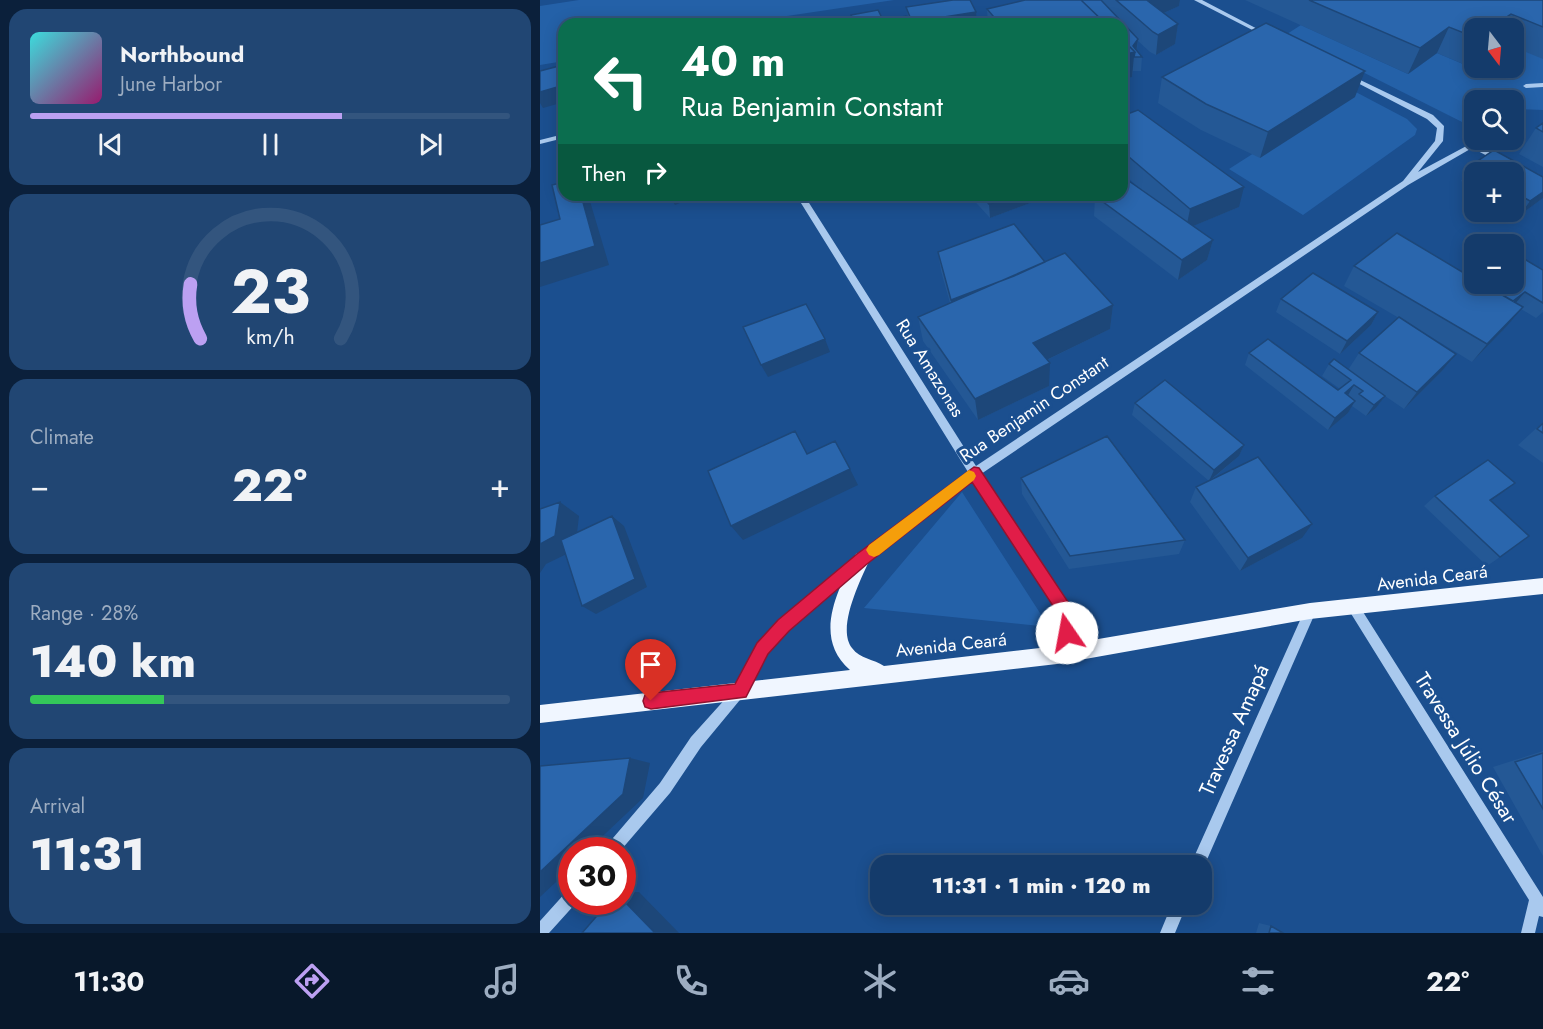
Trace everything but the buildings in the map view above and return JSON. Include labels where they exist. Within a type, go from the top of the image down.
[{"type":"main road","points":[[862,559],[845,594],[838,621],[839,640],[849,659],[863,669],[888,673]]},
{"type":"main road","name":"Avenida Ceará","points":[[540,714],[1057,655],[1310,611],[1354,608],[1543,585]]},
{"type":"street","points":[[1197,0],[1271,37]]},
{"type":"street","name":"Rua Benjamin Constant","points":[[1345,74],[1430,117],[1442,128],[1439,141],[1405,183]]},
{"type":"street","points":[[1526,86],[1543,85]]},
{"type":"street","points":[[540,142],[558,138]]},
{"type":"street","name":"Rua Benjamin Constant","points":[[623,837],[665,788],[696,742],[740,691],[763,649],[784,625],[862,559],[974,472],[1405,183],[1472,145],[1507,162]]},
{"type":"street","name":"Rua Amazonas","points":[[804,201],[974,472],[1066,613],[1067,633],[1057,655]]},
{"type":"street","name":"Travessa Júlio César","points":[[1354,608],[1539,905]]},
{"type":"street","name":"Travessa Amapá","points":[[1202,855],[1310,611]]},
{"type":"street","points":[[1528,933],[1539,905]]},
{"type":"street","points":[[540,932],[558,912]]},
{"type":"street","points":[[1167,933],[1175,915]]},
{"type":"shaded area","points":[[579,0],[894,0],[774,18],[558,18],[558,62],[540,65],[540,6]]},
{"type":"shaded area","points":[[1301,25],[1408,74],[1437,53],[1464,63],[1464,78],[1524,78],[1524,42],[1543,50],[1543,110],[1524,109],[1524,90],[1464,90],[1464,123],[1287,34]]},
{"type":"shaded area","points":[[1352,90],[1407,119],[1417,129],[1415,135],[1303,215],[1229,169]]},
{"type":"shaded area","points":[[962,492],[1049,627],[864,608]]},
{"type":"slow traffic","points":[[874,550],[969,476]]},
{"type":"route","points":[[651,701],[740,691],[763,649],[784,625],[862,559],[974,472],[1066,613],[1067,633]]}]
